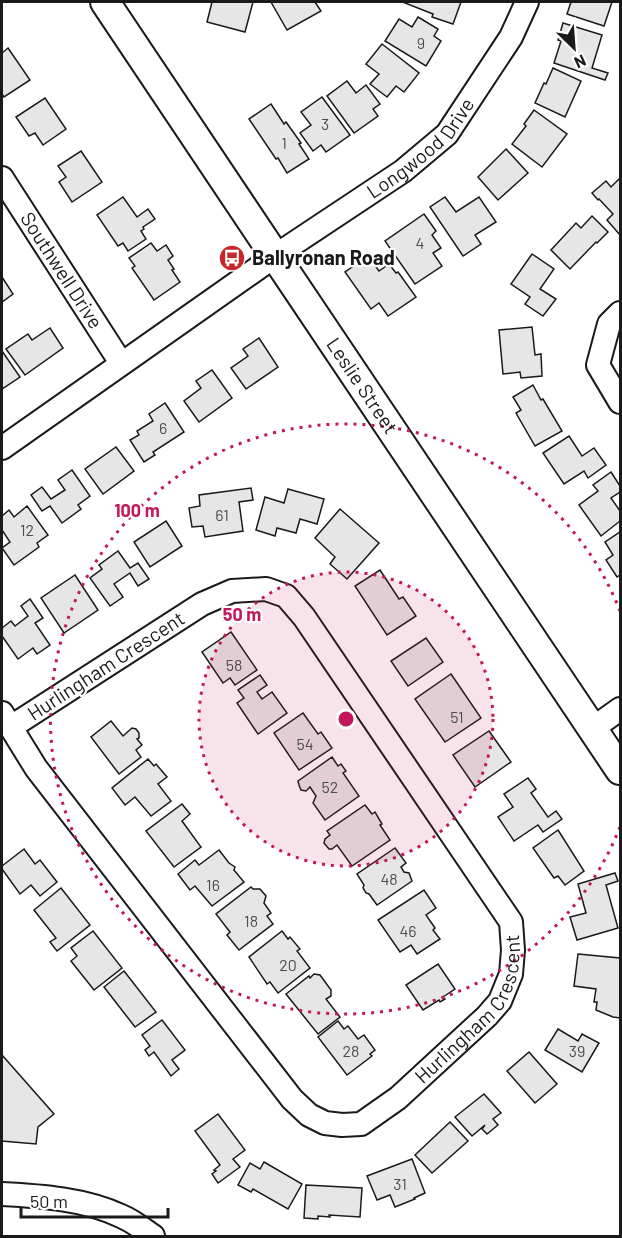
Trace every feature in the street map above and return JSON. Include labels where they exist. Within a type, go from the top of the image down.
[{"type":"main road","name":"Leslie Street","points":[[105,2],[621,770]]},
{"type":"street","name":"Longwood Drive","points":[[275,256],[403,171],[447,134],[511,37],[527,2]]},
{"type":"street","name":"Southwell Drive","points":[[2,178],[121,363]]},
{"type":"street","points":[[2,448],[275,256]]},
{"type":"street","points":[[621,313],[609,324],[598,365],[621,402]]},
{"type":"street","name":"Hurlingham Crescent","points":[[250,589],[266,589],[286,596],[304,617],[510,922],[513,950],[511,974],[500,1001],[488,1016],[398,1098],[361,1124],[325,1123],[309,1115],[292,1099],[36,768],[6,720],[202,604],[232,591],[250,589]]},
{"type":"street","points":[[592,729],[621,709]]},
{"type":"street","points":[[2,1194],[94,1206],[123,1217],[153,1236]]},
{"type":"building","points":[[212,2],[253,2],[245,32],[207,22]]},
{"type":"building","points":[[271,2],[315,2],[321,11],[287,30]]},
{"type":"building","points":[[406,2],[461,2],[453,24],[432,17],[433,14]]},
{"type":"building","points":[[571,2],[612,2],[604,26],[567,14]]},
{"type":"building","points":[[418,17],[438,29],[434,36],[441,41],[426,66],[385,41],[399,19],[412,27]]},
{"type":"building","points":[[563,23],[602,35],[592,68],[608,73],[605,80],[554,63],[561,41],[558,40]]},
{"type":"building","points":[[382,44],[419,73],[404,92],[396,86],[387,97],[370,84],[379,74],[366,64]]},
{"type":"building","points":[[8,48],[30,80],[4,97],[2,94],[2,53]]},
{"type":"building","points":[[553,68],[581,81],[565,117],[535,103]]},
{"type":"building","points":[[347,81],[356,93],[366,85],[380,104],[373,109],[378,116],[354,133],[327,96]]},
{"type":"building","points":[[322,97],[350,135],[326,152],[321,145],[313,151],[300,133],[311,125],[301,112]]},
{"type":"building","points":[[45,98],[66,129],[43,145],[35,133],[29,136],[16,117]]},
{"type":"building","points":[[271,104],[284,124],[286,122],[301,143],[299,144],[309,159],[287,173],[249,119]]},
{"type":"building","points":[[534,110],[567,134],[542,167],[512,144],[526,126],[524,124]]},
{"type":"building","points":[[506,149],[528,173],[498,200],[478,177]]},
{"type":"building","points":[[81,151],[102,182],[72,202],[59,182],[66,177],[58,166]]},
{"type":"building","points":[[620,178],[620,235],[607,220],[613,214],[592,193],[606,181],[611,187]]},
{"type":"building","points":[[123,197],[137,217],[148,209],[155,219],[141,231],[146,239],[128,251],[123,243],[118,246],[97,215]]},
{"type":"building","points":[[445,197],[456,212],[479,197],[496,222],[475,235],[481,244],[463,256],[430,207]]},
{"type":"building","points":[[424,214],[436,231],[432,235],[441,248],[433,253],[442,266],[415,284],[385,241]]},
{"type":"building","points":[[592,216],[608,232],[570,269],[551,250],[576,223],[581,228]]},
{"type":"building","points":[[151,243],[157,251],[166,245],[173,256],[168,260],[180,282],[154,300],[132,268],[135,266],[129,258]]},
{"type":"building","points":[[532,254],[554,269],[540,289],[556,299],[543,316],[525,304],[530,297],[511,284]]},
{"type":"building","points":[[368,256],[379,271],[389,264],[396,273],[398,272],[416,297],[388,316],[379,303],[371,309],[345,272]]},
{"type":"building","points":[[2,277],[13,294],[2,302]]},
{"type":"building","points":[[532,327],[535,355],[541,354],[542,376],[521,378],[520,372],[503,374],[499,330]]},
{"type":"building","points":[[50,328],[63,348],[25,375],[6,349],[28,334],[32,340]]},
{"type":"building","points":[[259,338],[278,367],[246,389],[231,368],[248,356],[243,349]]},
{"type":"building","points":[[2,351],[20,377],[2,389]]},
{"type":"building","points":[[212,370],[232,398],[199,422],[184,401],[201,388],[196,381]]},
{"type":"building","points":[[533,385],[562,431],[535,446],[516,413],[521,410],[513,397]]},
{"type":"building","points":[[165,403],[184,432],[153,452],[155,455],[144,462],[130,440],[139,435],[137,431],[153,421],[149,414]]},
{"type":"building","points":[[569,436],[582,456],[594,448],[606,465],[588,478],[584,471],[564,484],[543,453]]},
{"type":"building","points":[[116,447],[134,471],[103,494],[85,469]]},
{"type":"building","points":[[72,470],[90,496],[78,505],[81,509],[62,523],[50,506],[42,511],[31,495],[42,487],[51,499],[65,490],[58,480]]},
{"type":"building","points":[[611,472],[620,486],[620,492],[611,498],[620,511],[620,521],[601,536],[579,505],[598,491],[593,485]]},
{"type":"building","points":[[251,488],[253,500],[239,502],[243,531],[205,537],[203,526],[192,527],[189,508],[200,506],[199,495]]},
{"type":"building","points":[[288,489],[324,499],[317,524],[300,519],[296,533],[277,528],[275,536],[256,530],[265,497],[284,503]]},
{"type":"building","points":[[27,506],[48,535],[37,543],[39,547],[14,565],[2,548],[10,542],[2,530],[2,516],[9,510],[14,517]]},
{"type":"building","points":[[340,509],[379,543],[347,579],[330,564],[335,557],[315,538]]},
{"type":"building","points":[[166,521],[182,546],[150,567],[134,542]]},
{"type":"building","points":[[620,532],[620,575],[617,577],[606,560],[613,555],[605,542]]},
{"type":"building","points":[[118,551],[130,568],[138,563],[149,579],[138,586],[130,573],[114,584],[123,597],[110,606],[90,578],[102,569],[99,565]]},
{"type":"building","points":[[380,570],[399,599],[403,597],[416,616],[387,635],[355,586]]},
{"type":"building","points":[[75,575],[98,610],[64,633],[41,598]]},
{"type":"building","points":[[30,599],[43,618],[35,623],[50,645],[37,654],[33,648],[18,659],[2,636],[2,628],[11,621],[15,626],[28,616],[21,606]]},
{"type":"building","points":[[231,632],[257,670],[235,685],[230,678],[223,683],[202,652]]},
{"type":"building","points":[[426,638],[443,662],[408,686],[391,661]]},
{"type":"building","points":[[451,674],[481,718],[445,742],[415,699]]},
{"type":"building","points":[[260,675],[267,685],[257,692],[262,699],[272,692],[287,713],[258,734],[237,703],[244,698],[238,690]]},
{"type":"building","points":[[303,713],[318,734],[321,732],[332,748],[299,770],[274,733]]},
{"type":"building","points":[[111,721],[123,736],[132,728],[136,729],[139,733],[137,739],[142,745],[136,750],[141,757],[119,774],[91,737]]},
{"type":"building","points":[[489,731],[511,762],[475,787],[453,755]]},
{"type":"building","points":[[332,757],[338,766],[341,764],[346,771],[343,773],[359,796],[325,820],[313,803],[316,796],[310,787],[306,791],[301,790],[298,781]]},
{"type":"building","points":[[148,759],[154,766],[156,764],[167,777],[158,784],[171,801],[151,816],[135,797],[125,805],[112,788]]},
{"type":"building","points":[[528,778],[536,789],[531,793],[548,817],[556,811],[562,819],[543,832],[538,825],[514,841],[498,817],[513,807],[504,794]]},
{"type":"building","points":[[182,804],[190,814],[182,821],[201,847],[174,867],[146,831]]},
{"type":"building","points":[[365,805],[372,814],[375,812],[390,840],[352,866],[337,845],[329,849],[324,843],[330,835],[327,831]]},
{"type":"building","points":[[558,830],[584,871],[565,885],[558,876],[554,878],[533,848]]},
{"type":"building","points":[[395,848],[406,863],[401,867],[404,872],[409,873],[412,881],[377,905],[366,893],[357,874]]},
{"type":"building","points":[[24,849],[35,864],[40,860],[57,882],[40,896],[31,885],[20,894],[2,869],[2,866]]},
{"type":"building","points":[[219,850],[235,867],[234,870],[244,882],[212,906],[195,886],[190,890],[178,874],[195,860],[199,865]]},
{"type":"building","points":[[615,873],[618,881],[606,885],[618,928],[577,940],[570,917],[586,913],[578,884]]},
{"type":"building","points":[[251,887],[260,889],[266,896],[264,903],[271,913],[267,916],[273,924],[239,950],[227,935],[230,932],[216,914]]},
{"type":"building","points":[[61,888],[90,925],[57,951],[50,942],[56,938],[34,910]]},
{"type":"building","points":[[424,890],[436,908],[426,915],[440,939],[417,954],[411,945],[400,952],[378,920]]},
{"type":"building","points":[[93,931],[122,968],[94,990],[71,961],[77,956],[71,948]]},
{"type":"building","points":[[282,931],[300,949],[297,951],[310,968],[278,993],[270,982],[267,984],[249,957]]},
{"type":"building","points":[[578,954],[620,958],[620,1018],[596,1010],[597,1002],[594,1002],[596,989],[574,986]]},
{"type":"building","points":[[438,964],[455,989],[443,997],[445,999],[423,1010],[406,985]]},
{"type":"building","points":[[124,971],[156,1012],[135,1027],[104,987]]},
{"type":"building","points":[[314,974],[320,975],[331,990],[331,996],[326,999],[340,1017],[318,1034],[286,994]]},
{"type":"building","points":[[162,1020],[185,1050],[172,1060],[179,1069],[171,1076],[154,1052],[149,1056],[145,1050],[150,1046],[142,1035]]},
{"type":"building","points":[[338,1021],[344,1029],[348,1026],[358,1039],[364,1035],[375,1050],[370,1054],[372,1056],[347,1075],[318,1037]]},
{"type":"building","points":[[558,1029],[578,1041],[582,1034],[599,1043],[582,1072],[545,1050]]},
{"type":"building","points":[[529,1052],[557,1084],[535,1103],[507,1071]]},
{"type":"building","points":[[2,1055],[54,1114],[38,1127],[36,1144],[2,1141]]},
{"type":"building","points":[[484,1094],[501,1113],[493,1119],[498,1125],[487,1134],[482,1129],[485,1125],[472,1136],[455,1117]]},
{"type":"building","points":[[218,1114],[245,1150],[233,1159],[240,1167],[218,1183],[212,1174],[220,1165],[195,1131]]},
{"type":"building","points":[[450,1122],[468,1141],[432,1173],[415,1155]]},
{"type":"building","points":[[412,1159],[425,1193],[395,1207],[390,1195],[377,1200],[367,1176]]},
{"type":"building","points":[[264,1162],[302,1184],[288,1209],[253,1189],[251,1192],[238,1185],[250,1163],[260,1169]]},
{"type":"building","points":[[306,1185],[362,1188],[360,1217],[329,1215],[330,1217],[318,1216],[318,1219],[304,1218]]},
{"type":"place","name":"Ballyronan Road","points":[[232,258]]}]
